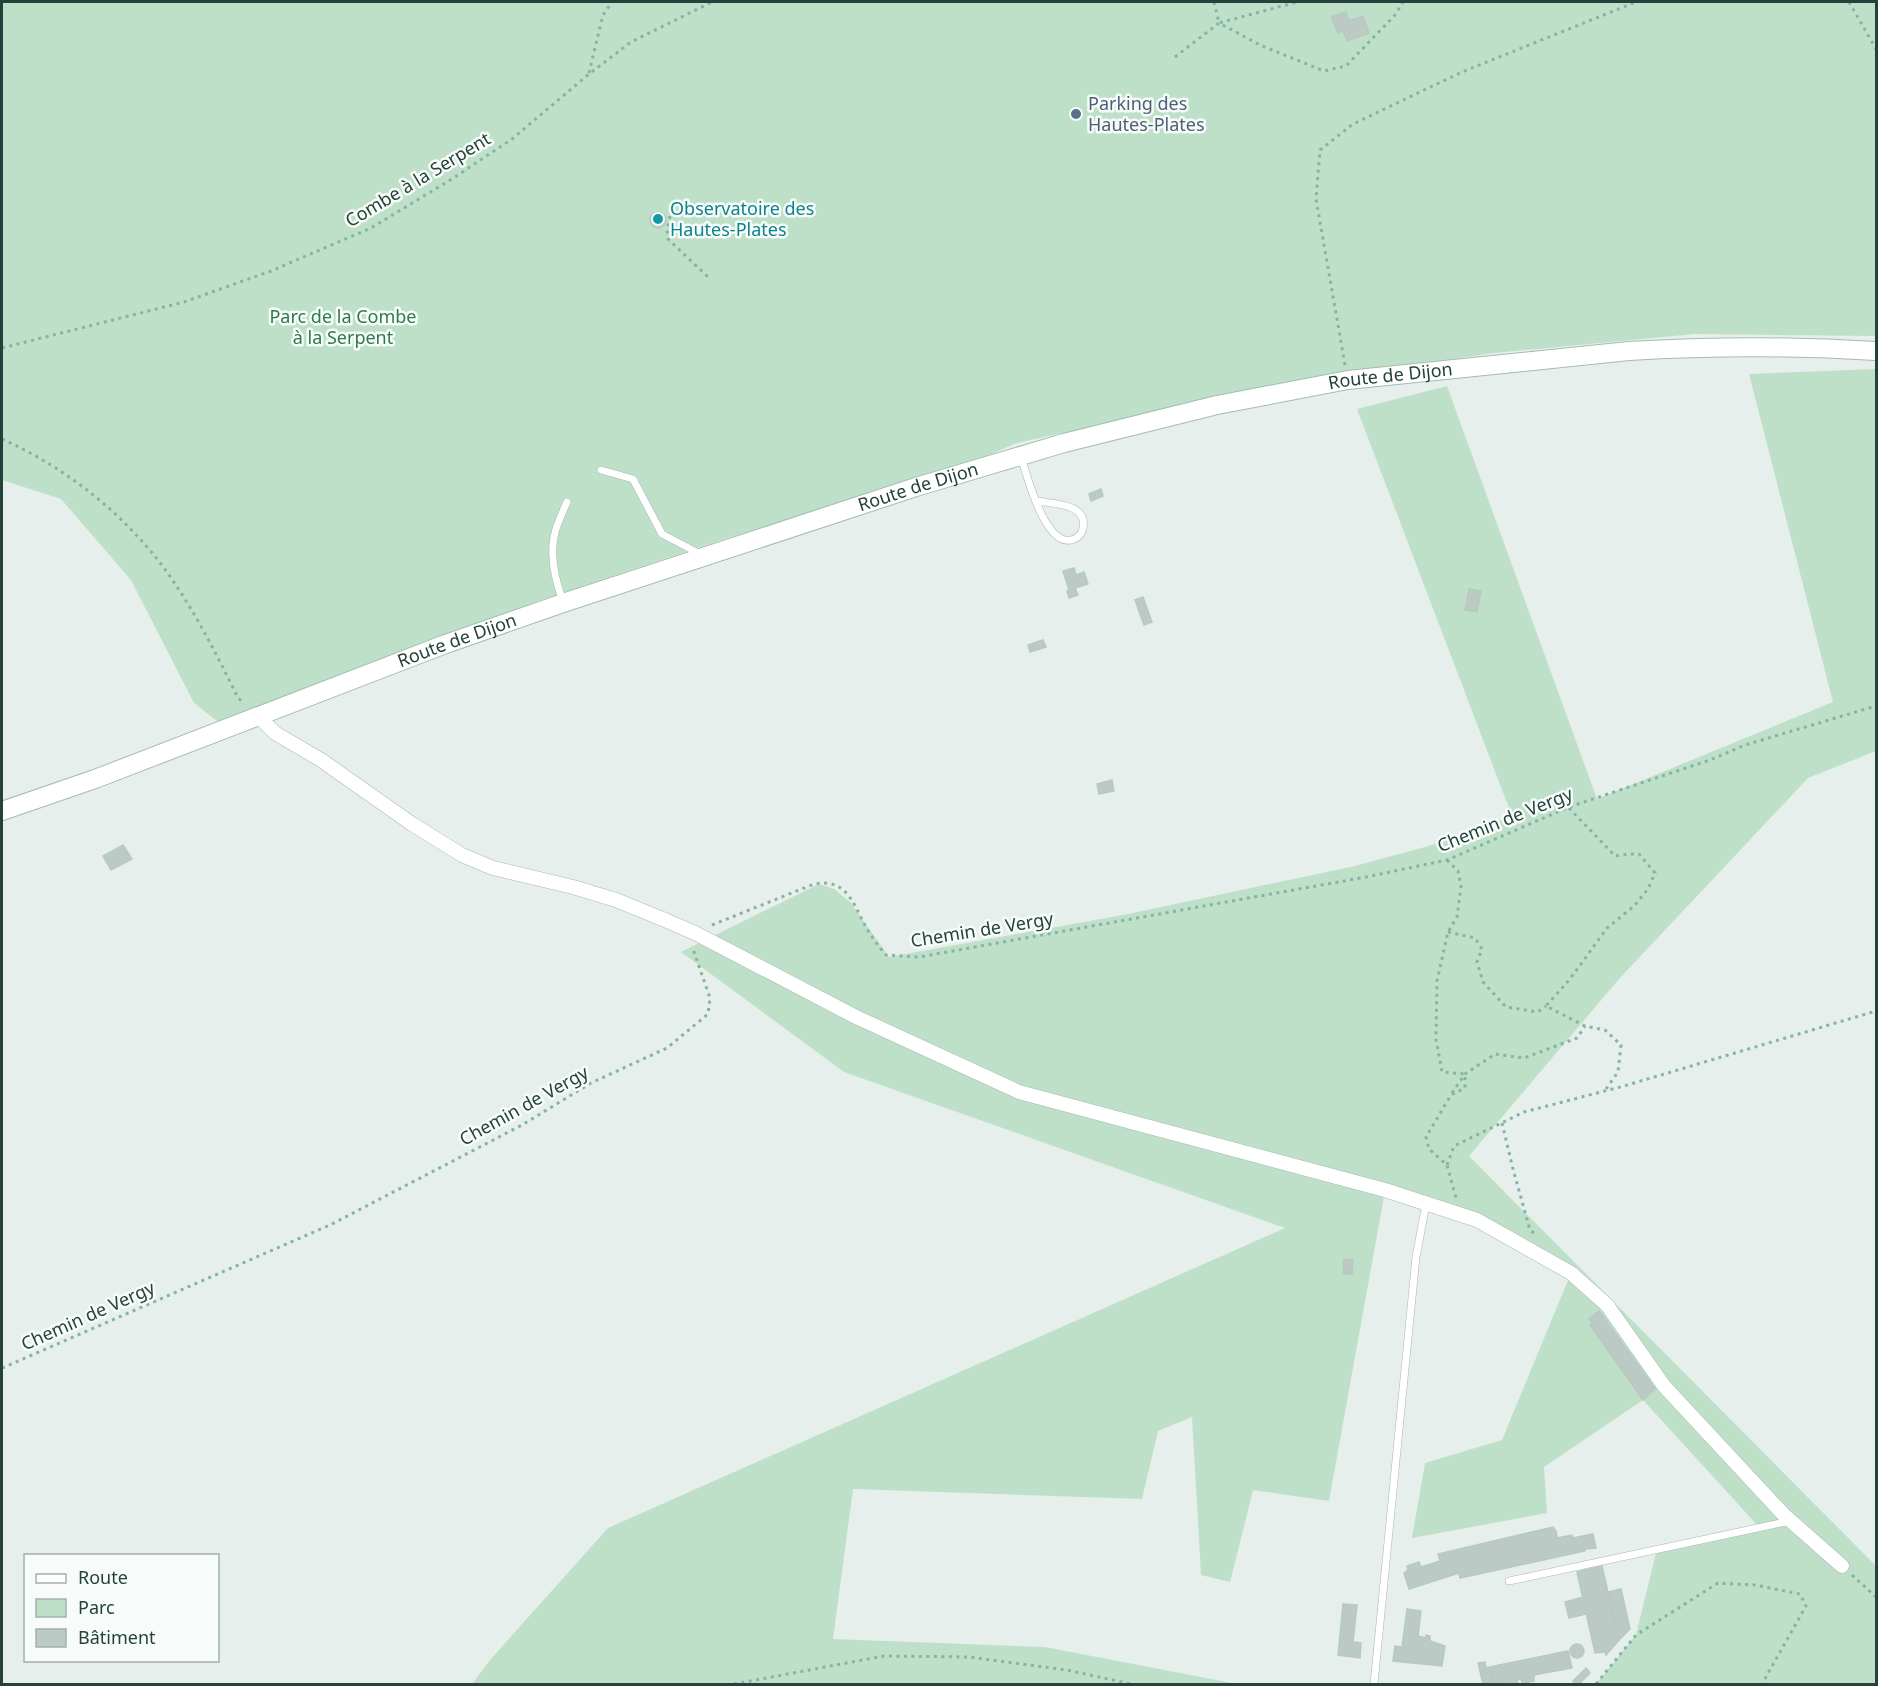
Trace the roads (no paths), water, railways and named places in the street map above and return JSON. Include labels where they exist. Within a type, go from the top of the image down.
[{"type":"main road","name":"Route de Dijon","points":[[2,811],[95,779],[443,645],[563,603],[1020,455],[1107,431],[1217,405],[1348,380],[1663,349],[1773,348],[1876,351]]},
{"type":"street","points":[[259,717],[275,733],[321,760],[412,824],[462,855],[493,868],[616,900],[695,933],[856,1017],[1019,1092],[1385,1190],[1477,1220],[1571,1273],[1607,1305],[1664,1386],[1790,1521],[1842,1566]]},
{"type":"lane","points":[[1020,455],[1036,501],[1048,528],[1056,538],[1069,541],[1079,536],[1083,529],[1080,513],[1065,505],[1036,501]]},
{"type":"lane","points":[[601,470],[633,479],[662,534],[705,556]]},
{"type":"lane","points":[[563,603],[555,576],[553,546],[555,531],[567,502]]},
{"type":"lane","points":[[1374,1684],[1416,1257],[1426,1204]]},
{"type":"lane","points":[[1509,1581],[1790,1521]]},
{"type":"place","name":"Parking des Hautes-Plates","points":[[1076,114]]},
{"type":"place","name":"Observatoire des Hautes-Plates","points":[[658,219]]},
{"type":"park label","name":"Parc de la Combe à la Serpent","points":[[343,327]]}]
